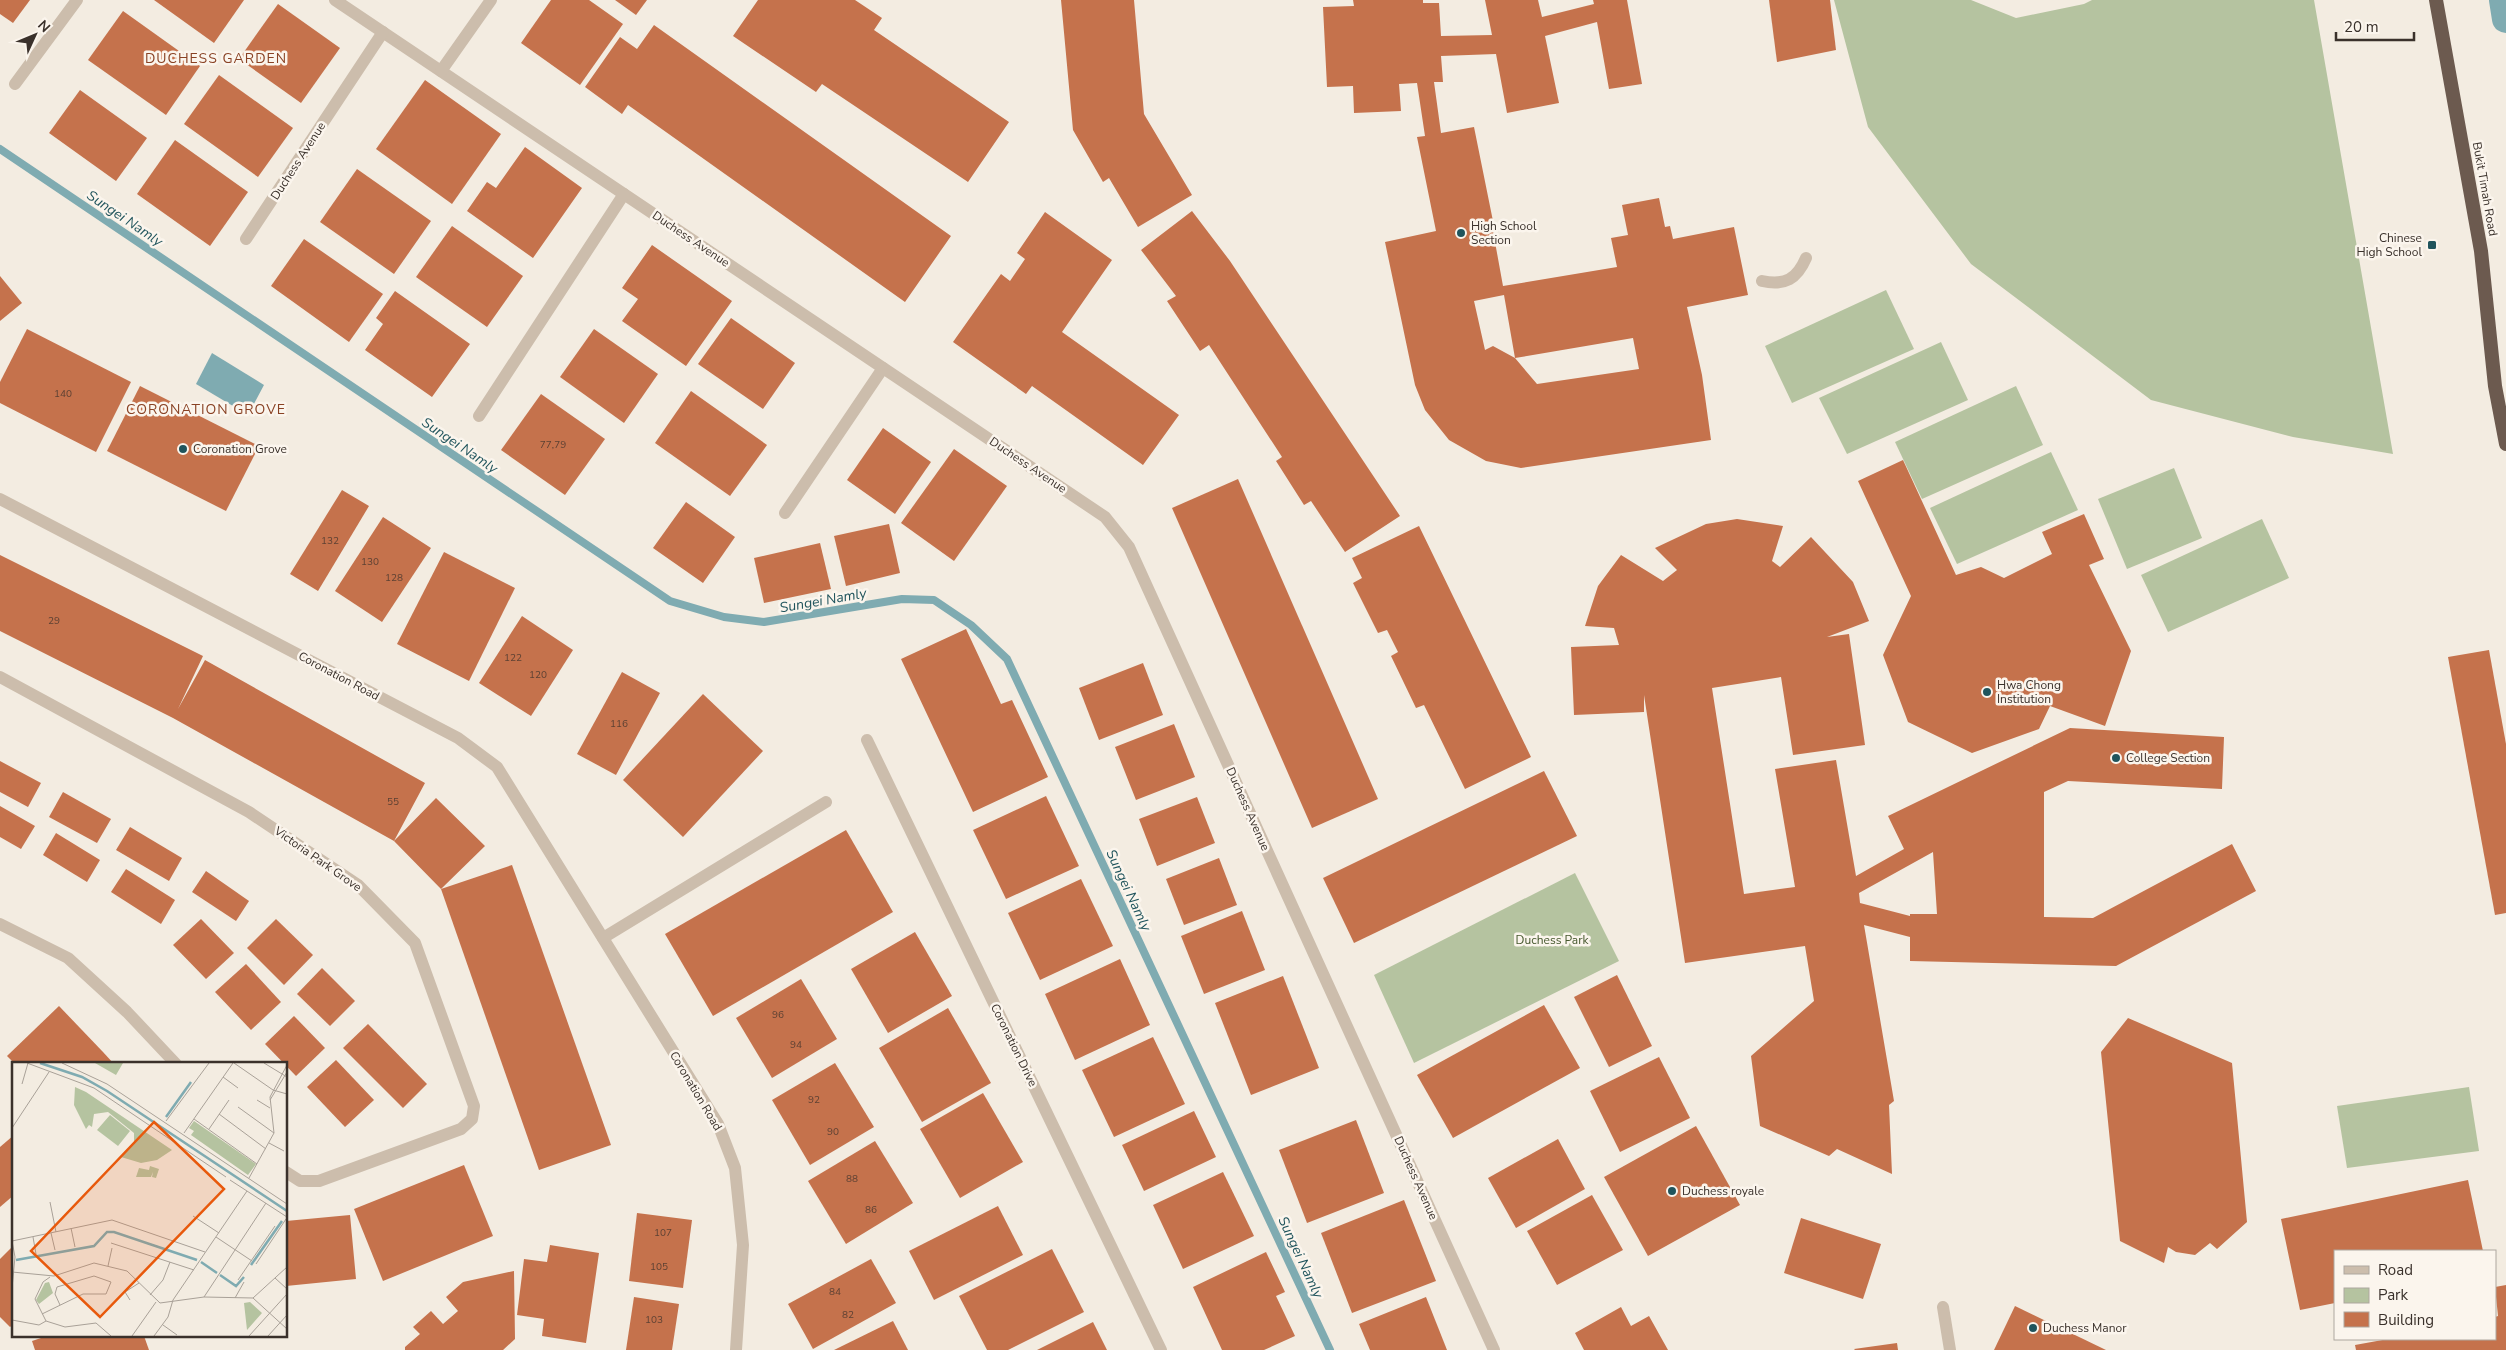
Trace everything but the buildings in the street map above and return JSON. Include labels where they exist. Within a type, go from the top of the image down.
[{"type":"highway","name":"Bukit Timah Road","points":[[2436,0],[2481,251],[2495,386],[2506,444]]},
{"type":"street","points":[[15,84],[77,0]]},
{"type":"street","name":"Duchess Avenue","points":[[335,0],[1105,517],[1129,547],[1494,1350]]},
{"type":"street","points":[[441,71],[491,0]]},
{"type":"street","name":"Duchess Avenue","points":[[246,239],[383,32]]},
{"type":"street","points":[[479,416],[624,194]]},
{"type":"street","points":[[1762,281],[1776,284],[1790,280],[1801,271],[1806,258]]},
{"type":"street","points":[[785,513],[883,368]]},
{"type":"street","name":"Coronation Road","points":[[0,499],[458,738],[498,767],[718,1124],[735,1168],[743,1245],[736,1350]]},
{"type":"street","name":"Victoria Park Grove","points":[[0,677],[249,812],[358,885],[415,943],[474,1106],[472,1119],[461,1129],[319,1181],[300,1181],[288,1173]]},
{"type":"street","name":"Coronation Drive","points":[[867,740],[1161,1350]]},
{"type":"street","points":[[603,938],[826,802]]},
{"type":"street","points":[[0,924],[68,958],[127,1012],[174,1062]]},
{"type":"street","points":[[1943,1307],[1950,1350]]},
{"type":"green space","points":[[1834,0],[1971,0],[2016,18],[2084,4],[2092,0],[2314,0],[2393,454],[2293,437],[2151,400],[1971,264],[1868,127]]},
{"type":"green space","points":[[1886,290],[1914,349],[1792,403],[1765,346]]},
{"type":"green space","points":[[1941,342],[1968,400],[1847,454],[1819,398]]},
{"type":"green space","points":[[2016,386],[2043,445],[1922,499],[1895,442]]},
{"type":"green space","points":[[2051,452],[2078,510],[1957,564],[1930,508]]},
{"type":"green space","points":[[2174,468],[2202,538],[2127,569],[2098,499]]},
{"type":"green space","points":[[2262,519],[2289,578],[2168,632],[2141,575]]},
{"type":"green space","name":"Duchess Park","points":[[1575,873],[1619,961],[1414,1063],[1374,975]]},
{"type":"green space","points":[[2469,1087],[2479,1151],[2347,1168],[2337,1106]]},
{"type":"water","points":[[212,353],[264,385],[248,415],[196,384]]},
{"type":"waterway","points":[[2503,0],[2506,19]]},
{"type":"waterway","name":"Sungei Namly","points":[[0,149],[670,601],[724,617],[764,622],[902,599],[934,600],[971,625],[1007,659],[1330,1350]]},
{"type":"place","name":"High School Section","points":[[1461,233]]},
{"type":"place","name":"Chinese High School","points":[[2432,245]]},
{"type":"place","name":"Coronation Grove","points":[[183,449]]},
{"type":"place","name":"Hwa Chong Institution","points":[[1987,692]]},
{"type":"place","name":"College Section","points":[[2116,758]]},
{"type":"place","name":"Duchess royale","points":[[1672,1191]]},
{"type":"place","name":"Duchess Manor","points":[[2033,1328]]},
{"type":"district","name":"DUCHESS GARDEN","points":[[216,58]]},
{"type":"district","name":"CORONATION GROVE","points":[[206,409]]}]
